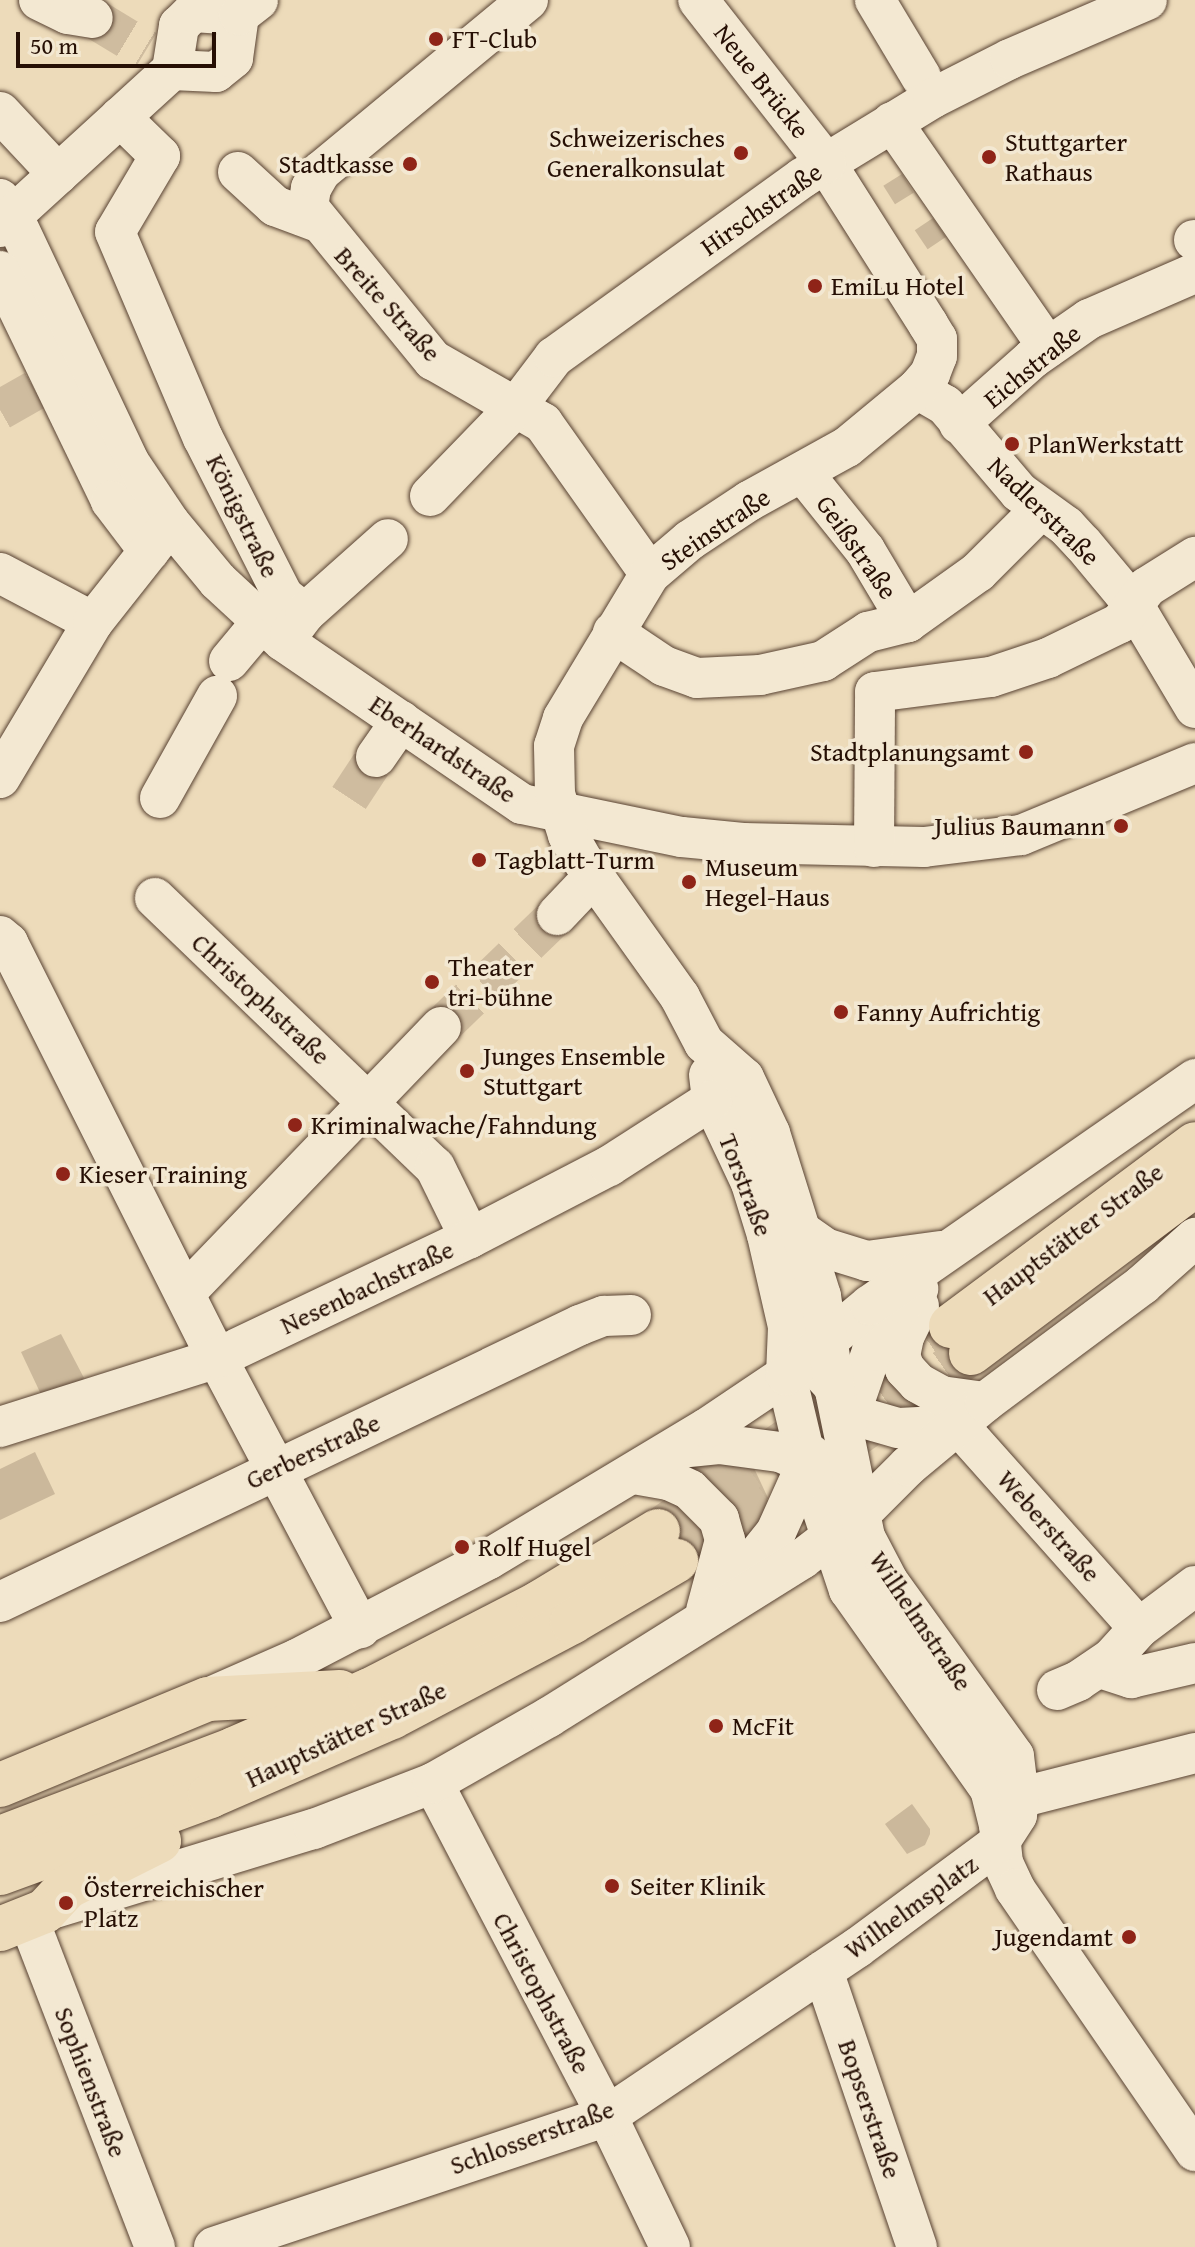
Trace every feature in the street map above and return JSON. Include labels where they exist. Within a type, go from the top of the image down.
[{"type":"main road","name":"Hauptstätter Straße","points":[[1195,1144],[961,1340],[1195,1185]]},
{"type":"main road","name":"Hauptstätter Straße","points":[[0,1838],[234,1749],[370,1690],[539,1603],[667,1546],[572,1622],[392,1717],[254,1778],[0,1873]]},
{"type":"main road","points":[[0,1785],[53,1760],[208,1699],[370,1690]]},
{"type":"main road","points":[[24,1919],[67,1887],[177,1831],[254,1778]]},
{"type":"street","points":[[39,0],[68,14],[93,18]]},
{"type":"street","name":"Breite Straße","points":[[528,0],[321,171],[311,188],[308,207],[315,221],[433,360],[522,399],[650,574]]},
{"type":"street","name":"Neue Brücke","points":[[698,0],[826,163]]},
{"type":"street","points":[[875,0],[921,77]]},
{"type":"street","name":"Hirschstraße","points":[[430,496],[522,399],[554,357],[826,163],[892,122],[1010,59],[1147,0]]},
{"type":"street","points":[[160,537],[129,462],[4,213],[58,174],[120,117],[164,57],[216,72],[233,58],[241,5]]},
{"type":"street","points":[[0,112],[58,174]]},
{"type":"street","points":[[120,117],[160,156],[115,232],[203,438]]},
{"type":"street","points":[[892,122],[1048,347]]},
{"type":"street","points":[[826,163],[937,339],[937,356],[930,374],[944,402]]},
{"type":"street","points":[[238,172],[275,206],[315,221]]},
{"type":"street","points":[[0,271],[111,501],[160,537]]},
{"type":"street","name":"Eichstraße","points":[[944,402],[1048,347],[1089,319],[1195,273]]},
{"type":"street","name":"Königstraße","points":[[121,309],[185,448],[203,438],[283,596],[257,649]]},
{"type":"street","name":"Steinstraße","points":[[559,811],[553,771],[557,735],[563,718],[650,574],[702,532],[817,463],[944,402]]},
{"type":"street","name":"Nadlerstraße","points":[[944,402],[999,471],[1040,510],[1066,526],[1133,604],[1195,708]]},
{"type":"street","name":"Geißstraße","points":[[817,463],[908,622]]},
{"type":"street","name":"Geißstraße","points":[[613,632],[664,666],[697,678],[760,675],[823,661],[868,632],[908,622],[978,572],[1040,510]]},
{"type":"street","points":[[0,778],[93,622],[160,537]]},
{"type":"street","name":"Eberhardstraße","points":[[160,537],[218,581],[257,649],[401,721],[522,804],[682,837],[743,843],[924,847],[1021,835],[1195,763]]},
{"type":"street","points":[[160,798],[257,649],[388,539]]},
{"type":"street","points":[[823,661],[885,692],[991,677],[1048,658],[1120,623],[1147,587],[1195,557]]},
{"type":"street","points":[[0,573],[93,622]]},
{"type":"street","name":"Geißstraße","points":[[868,632],[885,692],[874,847]]},
{"type":"street","points":[[376,757],[401,721]]},
{"type":"street","name":"Torstraße","points":[[559,811],[594,876],[680,997],[704,1043],[712,1100],[751,1183],[802,1349]]},
{"type":"street","points":[[557,915],[594,876]]},
{"type":"street","name":"Christophstraße","points":[[155,898],[368,1099],[435,1167],[470,1238]]},
{"type":"street","points":[[0,936],[8,943],[217,1358],[360,1628]]},
{"type":"street","points":[[185,1293],[368,1099],[375,1097],[441,1027]]},
{"type":"street","name":"Torstraße","points":[[704,1043],[744,1078],[770,1133],[821,1296],[802,1349]]},
{"type":"street","points":[[208,1699],[360,1628],[489,1559],[634,1474],[675,1448],[802,1349],[956,1249],[1195,1079]]},
{"type":"street","name":"Nesenbachstraße","points":[[0,1427],[217,1358],[470,1238],[609,1166],[712,1100]]},
{"type":"street","name":"Torstraße","points":[[798,1229],[825,1248],[867,1261],[956,1249]]},
{"type":"street","points":[[704,1620],[771,1540],[908,1466],[971,1414],[1142,1285],[1195,1238]]},
{"type":"street","points":[[24,1919],[314,1829],[433,1783],[549,1717],[704,1620],[826,1513],[843,1410],[882,1333],[903,1303],[956,1249]]},
{"type":"street","points":[[956,1249],[913,1316],[900,1356],[905,1369],[918,1383],[971,1414]]},
{"type":"street","name":"Gerberstraße","points":[[0,1602],[276,1467],[580,1325],[604,1316],[631,1315]]},
{"type":"street","points":[[802,1349],[843,1410],[863,1418],[899,1428],[971,1414]]},
{"type":"street","name":"Wilhelmstraße","points":[[802,1349],[826,1513],[849,1590],[990,1789],[1004,1815]]},
{"type":"street","name":"Wilhelmstraße","points":[[826,1513],[843,1410]]},
{"type":"street","name":"Weberstraße","points":[[971,1414],[1139,1628]]},
{"type":"street","points":[[675,1448],[751,1446],[780,1452],[826,1513]]},
{"type":"street","points":[[634,1474],[669,1480],[690,1490],[719,1519],[725,1540],[704,1620]]},
{"type":"street","name":"Wilhelmstraße","points":[[826,1513],[888,1581],[1014,1756],[1004,1815],[1003,1863],[1015,1889],[1195,2151]]},
{"type":"street","points":[[1057,1690],[1100,1668],[1139,1628],[1195,1586]]},
{"type":"street","points":[[1100,1668],[1131,1678],[1195,1663]]},
{"type":"street","points":[[1004,1815],[1195,1753]]},
{"type":"street","name":"Christophstraße","points":[[433,1783],[607,2116],[670,2247]]},
{"type":"street","name":"Wilhelmsplatz","points":[[823,1971],[1004,1815]]},
{"type":"street","name":"Sophienstraße","points":[[24,1919],[155,2247]]},
{"type":"street","name":"Schlosserstraße","points":[[214,2247],[607,2116],[823,1971]]},
{"type":"street","name":"Bopserstraße","points":[[823,1971],[917,2247]]},
{"type":"shaded area","points":[[902,174],[914,193],[895,204],[883,186]]},
{"type":"shaded area","points":[[933,218],[946,237],[928,249],[915,230]]},
{"type":"shaded area","points":[[61,1334],[84,1378],[74,1394],[46,1405],[21,1352]]},
{"type":"shaded area","points":[[35,1452],[55,1494],[0,1520],[0,1469]]},
{"type":"shaded area","points":[[747,1453],[768,1498],[741,1542],[679,1467]]},
{"type":"shaded area","points":[[912,1804],[930,1829],[930,1834],[925,1845],[907,1854],[885,1824]]},
{"type":"tunnel","points":[[93,18],[146,50]]},
{"type":"tunnel","points":[[0,410],[51,381]]},
{"type":"tunnel","points":[[349,798],[376,757]]},
{"type":"tunnel","points":[[441,1027],[557,915]]},
{"type":"tunnel","points":[[658,1531],[951,1326]]},
{"type":"tunnel","points":[[676,1561],[971,1353]]},
{"type":"place","name":"FT-Club","points":[[436,39]]},
{"type":"place","name":"Schweizerisches Generalkonsulat","points":[[741,153]]},
{"type":"place","name":"Stuttgarter Rathaus","points":[[989,157]]},
{"type":"place","name":"Stadtkasse","points":[[410,164]]},
{"type":"place","name":"EmiLu Hotel","points":[[815,286]]},
{"type":"place","name":"PlanWerkstatt","points":[[1012,444]]},
{"type":"place","name":"Stadtplanungsamt","points":[[1026,752]]},
{"type":"place","name":"Julius Baumann","points":[[1121,826]]},
{"type":"place","name":"Tagblatt-Turm","points":[[479,860]]},
{"type":"place","name":"Museum Hegel-Haus","points":[[689,882]]},
{"type":"place","name":"Theater tri-bühne","points":[[432,982]]},
{"type":"place","name":"Fanny Aufrichtig","points":[[841,1012]]},
{"type":"place","name":"Junges Ensemble Stuttgart","points":[[467,1071]]},
{"type":"place","name":"Kriminalwache/Fahndung","points":[[295,1125]]},
{"type":"place","name":"Kieser Training","points":[[63,1174]]},
{"type":"place","name":"Rolf Hugel","points":[[462,1547]]},
{"type":"place","name":"McFit","points":[[716,1726]]},
{"type":"place","name":"Seiter Klinik","points":[[612,1886]]},
{"type":"place","name":"Österreichischer Platz","points":[[66,1903]]},
{"type":"place","name":"Jugendamt","points":[[1129,1937]]}]
